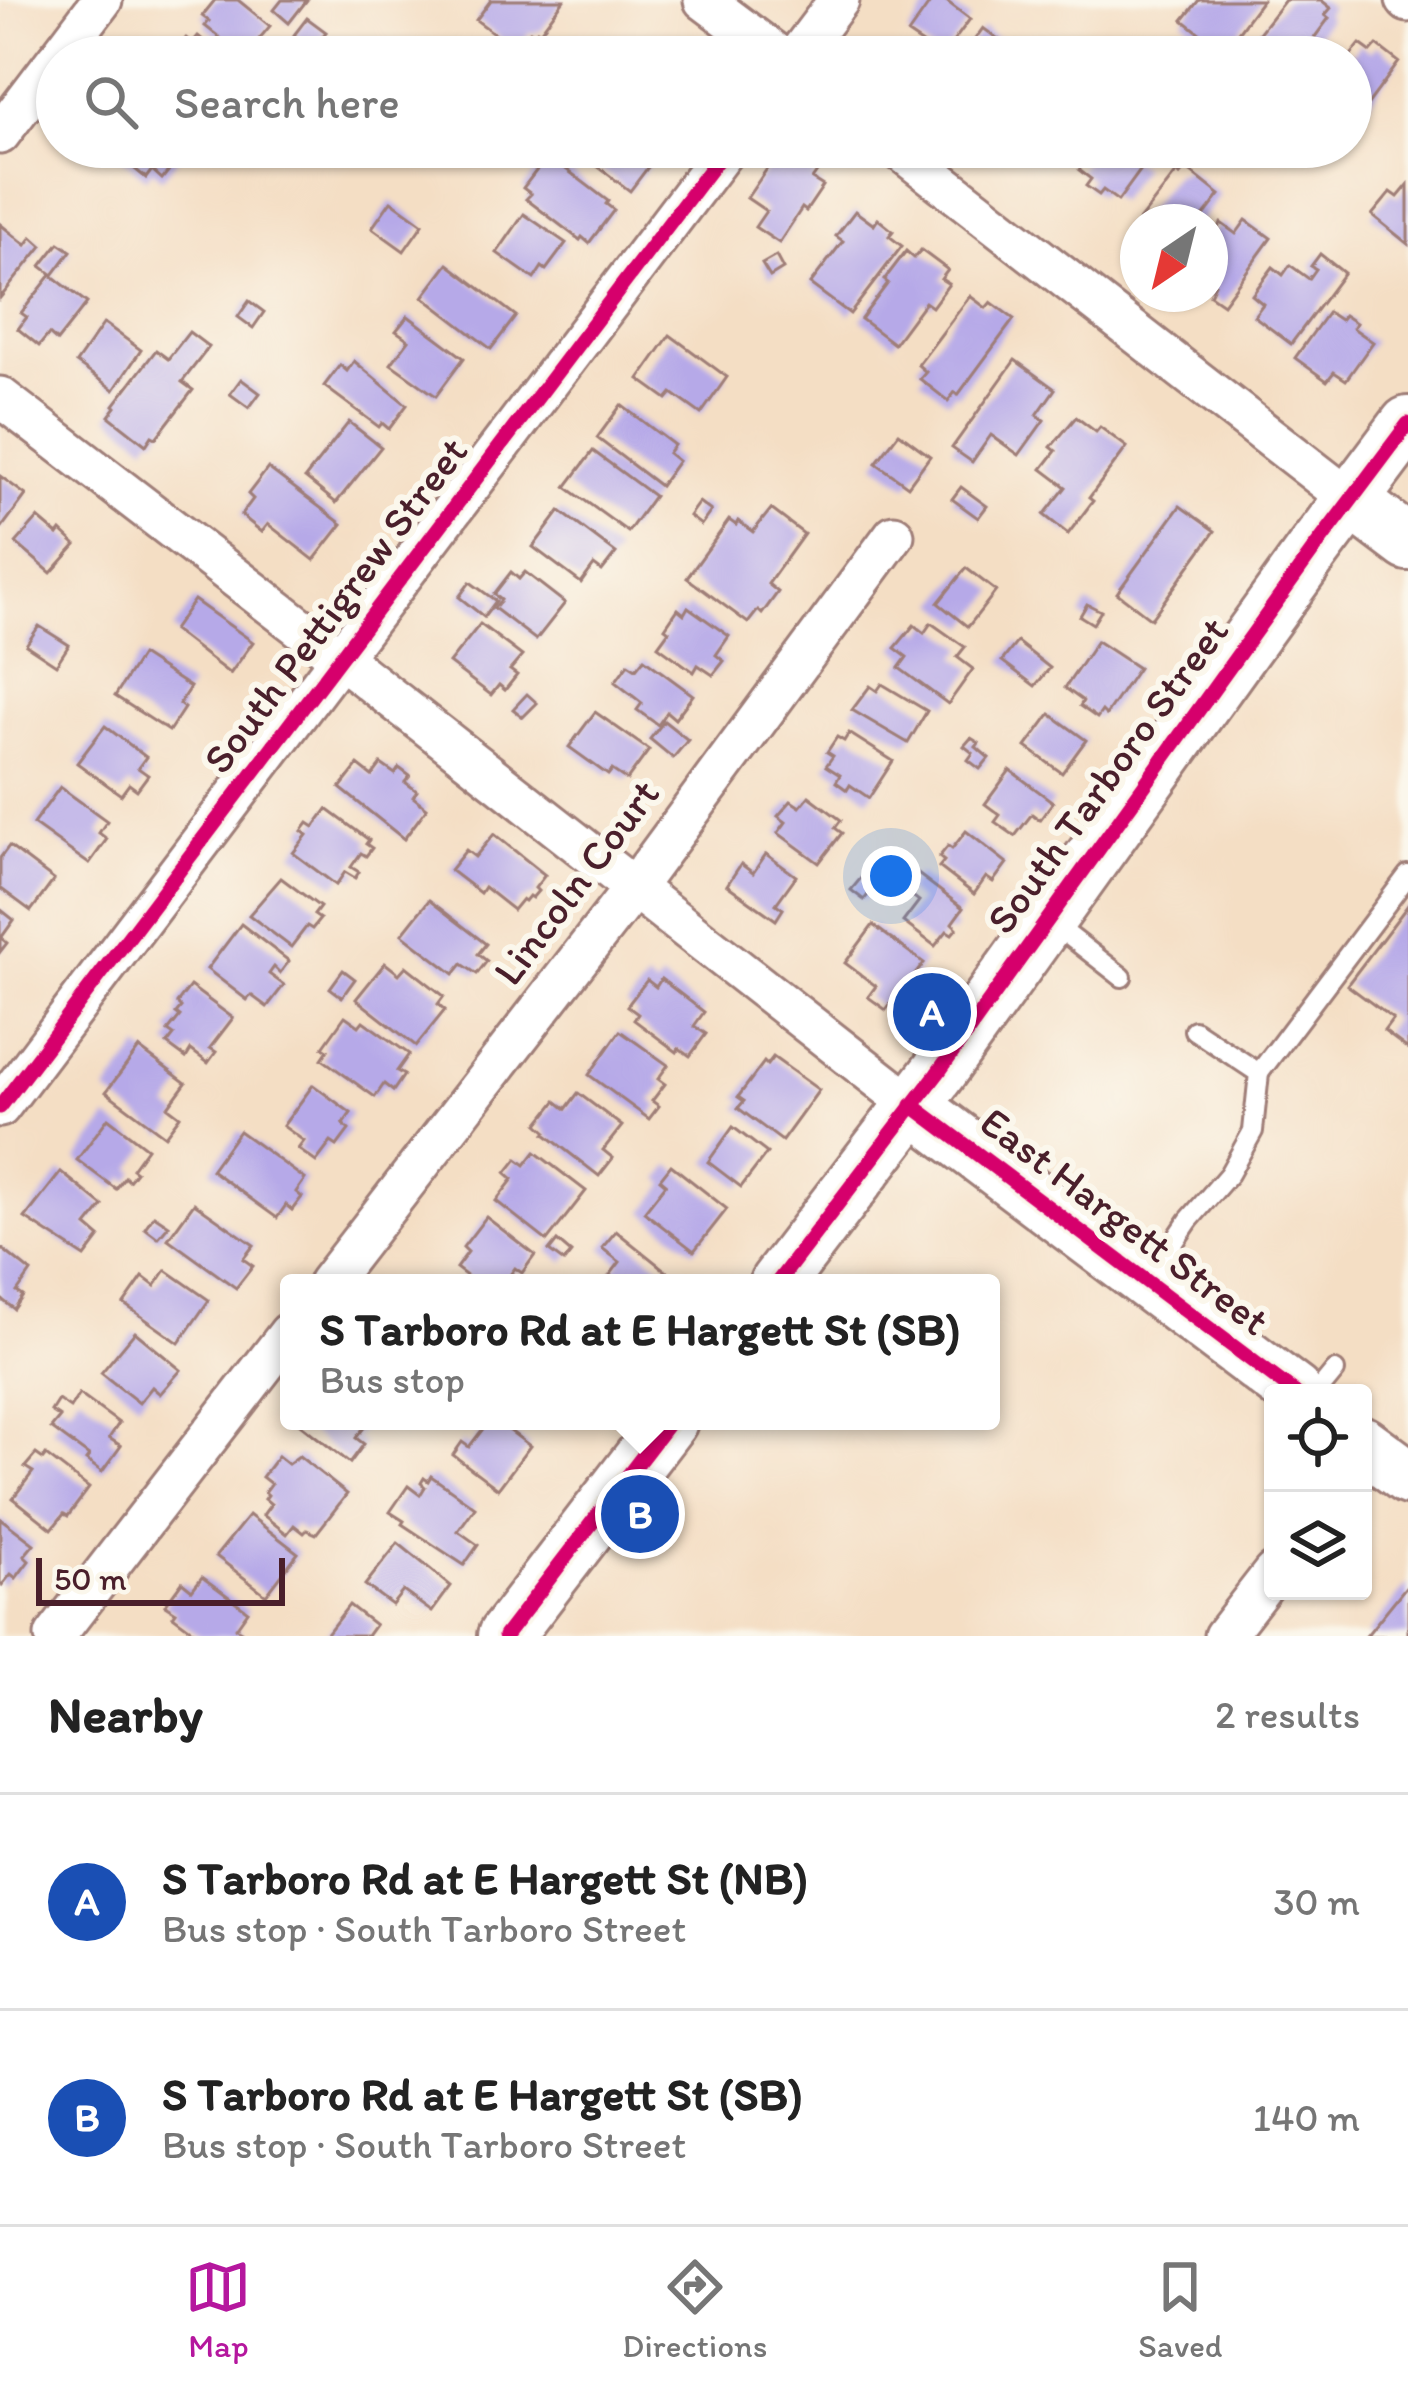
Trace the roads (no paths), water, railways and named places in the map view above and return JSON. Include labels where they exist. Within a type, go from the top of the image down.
[{"type":"main road","name":"South Tarboro Street","points":[[784,1274],[913,1105],[1408,424]]},
{"type":"main road","points":[[1351,500],[1408,543]]},
{"type":"main road","name":"East Hargett Street","points":[[913,1105],[1147,1283],[1315,1382]]},
{"type":"main road","points":[[505,1636],[663,1430]]},
{"type":"street","points":[[75,36],[102,0]]},
{"type":"street","points":[[704,0],[752,36]]},
{"type":"street","points":[[812,36],[839,0]]},
{"type":"street","points":[[0,134],[36,87]]},
{"type":"street","name":"South Pettigrew Street","points":[[0,1107],[711,168]]},
{"type":"street","points":[[923,168],[1351,500]]},
{"type":"street","name":"East Hargett Street","points":[[0,397],[913,1105]]},
{"type":"street","name":"Lincoln Court","points":[[335,1274],[633,889],[894,535]]},
{"type":"street","points":[[55,1636],[280,1345]]},
{"type":"street","points":[[1224,1636],[1264,1585]]},
{"type":"lane","points":[[1147,1283],[1189,1220],[1229,1174],[1253,1131],[1259,1073],[1408,874]]},
{"type":"lane","points":[[1048,919],[1122,977]]},
{"type":"lane","points":[[1194,1030],[1259,1073]]},
{"type":"place","name":"S Tarboro Rd at E Hargett St (NB)","points":[[932,1012]]},
{"type":"place","name":"S Tarboro Rd at E Hargett St (SB)","points":[[640,1514]]}]
